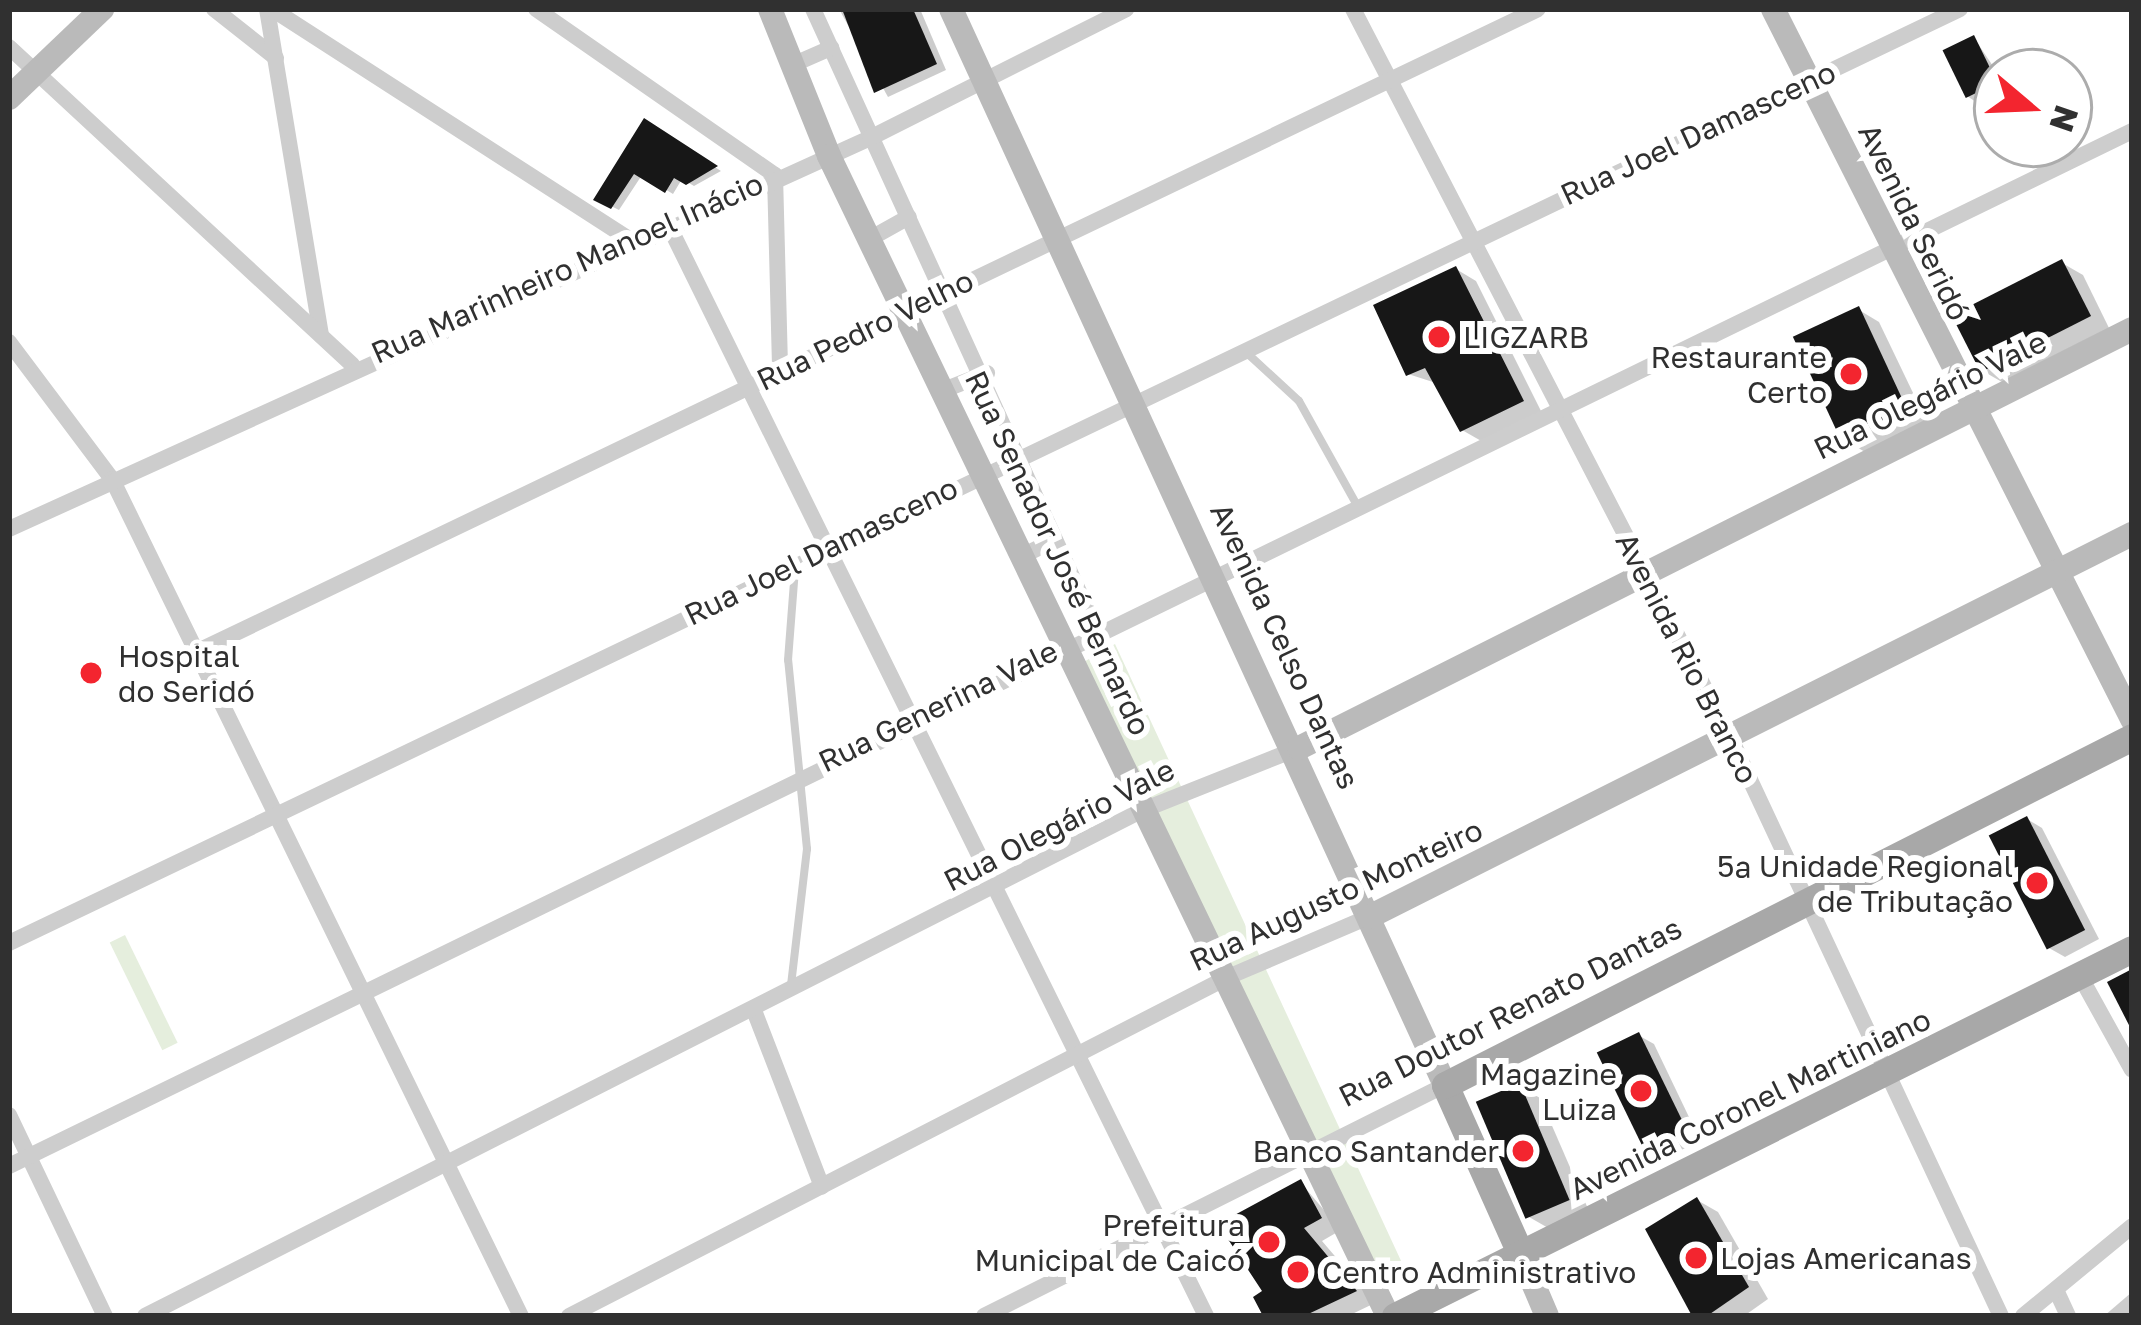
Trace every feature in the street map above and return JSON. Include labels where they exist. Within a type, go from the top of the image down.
[{"type":"main road","points":[[9,98],[102,9]]},
{"type":"main road","name":"Rua Senador José Bernardo","points":[[770,9],[829,156],[912,310],[1143,810],[1392,1316]]},
{"type":"main road","name":"Avenida Celso Dantas","points":[[951,9],[1054,238],[1136,400],[1299,748],[1547,1316]]},
{"type":"main road","name":"Avenida Seridó","points":[[1773,9],[2132,719]]},
{"type":"main road","name":"Rua Olegário Vale","points":[[1299,748],[2132,329]]},
{"type":"main road","name":"Rua Augusto Monteiro","points":[[1369,917],[2132,534]]},
{"type":"main road","name":"Rua Doutor Renato Dantas","points":[[1444,1084],[1800,898],[2132,737]]},
{"type":"main road","name":"Avenida Coronel Martiniano","points":[[1392,1316],[2132,949]]},
{"type":"street","points":[[214,9],[276,58]]},
{"type":"street","points":[[269,9],[321,337]]},
{"type":"street","points":[[269,9],[635,243]]},
{"type":"street","points":[[536,9],[775,175],[780,368]]},
{"type":"street","name":"Rua Senador José Bernardo","points":[[812,9],[870,138],[987,373],[1096,629]]},
{"type":"street","name":"Rua Marinheiro Manoel Inácio","points":[[9,529],[352,365],[670,228],[775,175],[870,138],[1126,9]]},
{"type":"street","name":"Avenida Rio Branco","points":[[1353,9],[1557,412],[1730,737],[1882,1076],[2001,1316]]},
{"type":"street","name":"Rua Pedro Velho","points":[[194,653],[780,368],[912,310],[1538,9]]},
{"type":"street","name":"Rua Joel Damasceno","points":[[9,944],[796,562],[827,552],[1022,453],[1960,9]]},
{"type":"street","points":[[9,47],[352,365]]},
{"type":"street","points":[[792,65],[831,49]]},
{"type":"street","name":"Rua Generina Vale","points":[[9,1166],[361,1001],[797,774],[913,724],[1066,643],[1895,252],[2132,131]]},
{"type":"street","points":[[872,237],[909,217]]},
{"type":"street","points":[[670,228],[754,383],[827,552],[913,724],[989,895],[1206,1316]]},
{"type":"street","points":[[9,342],[112,479],[271,818],[521,1316]]},
{"type":"street","points":[[949,388],[987,373]]},
{"type":"street","points":[[1026,554],[1055,540]]},
{"type":"street","name":"Rua Olegário Vale","points":[[145,1316],[989,895],[1143,810],[1299,748]]},
{"type":"street","name":"Rua Augusto Monteiro","points":[[569,1316],[1228,976],[1369,917]]},
{"type":"street","points":[[2080,976],[2132,1070]]},
{"type":"street","points":[[755,1013],[822,1187]]},
{"type":"street","name":"Rua Doutor Renato Dantas","points":[[984,1316],[1444,1084]]},
{"type":"street","points":[[9,1115],[105,1316]]},
{"type":"street","points":[[2023,1316],[2132,1226]]},
{"type":"street","points":[[2056,1290],[2068,1316]]},
{"type":"lane","points":[[1242,350],[1299,400],[1357,505]]},
{"type":"lane","points":[[789,996],[807,849],[788,660],[796,562]]},
{"type":"green space","points":[[1115,644],[1409,1278],[1381,1292],[1082,663]]},
{"type":"green space","points":[[125,935],[178,1043],[162,1050],[110,942]]},
{"type":"building","points":[[842,9],[913,9],[937,64],[874,93]]},
{"type":"building","points":[[1974,35],[1980,48],[1973,48],[1973,94],[1966,98],[1943,50]]},
{"type":"building","points":[[644,118],[718,166],[686,185],[674,178],[665,193],[634,174],[611,209],[593,200]]},
{"type":"building","points":[[2062,259],[2091,316],[1981,372],[1952,315]]},
{"type":"building","name":"LIGZARB","points":[[1456,266],[1524,401],[1460,432],[1425,368],[1406,376],[1373,305]]},
{"type":"building","name":"Restaurante Certo","points":[[1859,306],[1908,411],[1842,442],[1793,337]]},
{"type":"building","name":"5ª Unidade Regional de Tributação","points":[[2027,816],[2085,930],[2047,950],[1989,836]]},
{"type":"building","points":[[2132,969],[2132,1031],[2107,982]]},
{"type":"building","name":"Magazine Luiza","points":[[1639,1032],[1687,1131],[1645,1151],[1597,1053]]},
{"type":"building","name":"Banco Santander","points":[[1520,1083],[1570,1200],[1525,1219],[1476,1102]]},
{"type":"building","name":"Prefeitura Municipal de Caicó","points":[[1301,1179],[1322,1218],[1304,1228],[1357,1291],[1304,1316],[1263,1316],[1253,1297],[1262,1291],[1218,1224]]},
{"type":"building","name":"Lojas Americanas","points":[[1697,1197],[1749,1287],[1707,1316],[1692,1316],[1645,1229]]},
{"type":"place","name":"LIGZARB","points":[[1439,337]]},
{"type":"place","name":"Restaurante Certo","points":[[1851,374]]},
{"type":"place","name":"Hospital do Seridó","points":[[91,673]]},
{"type":"place","name":"5ª Unidade Regional de Tributação","points":[[2037,883]]},
{"type":"place","name":"Magazine Luiza","points":[[1641,1091]]},
{"type":"place","name":"Banco Santander","points":[[1523,1151]]},
{"type":"place","name":"Prefeitura Municipal de Caicó","points":[[1269,1242]]},
{"type":"place","name":"Lojas Americanas","points":[[1696,1258]]},
{"type":"place","name":"Centro Administrativo","points":[[1298,1272]]}]
